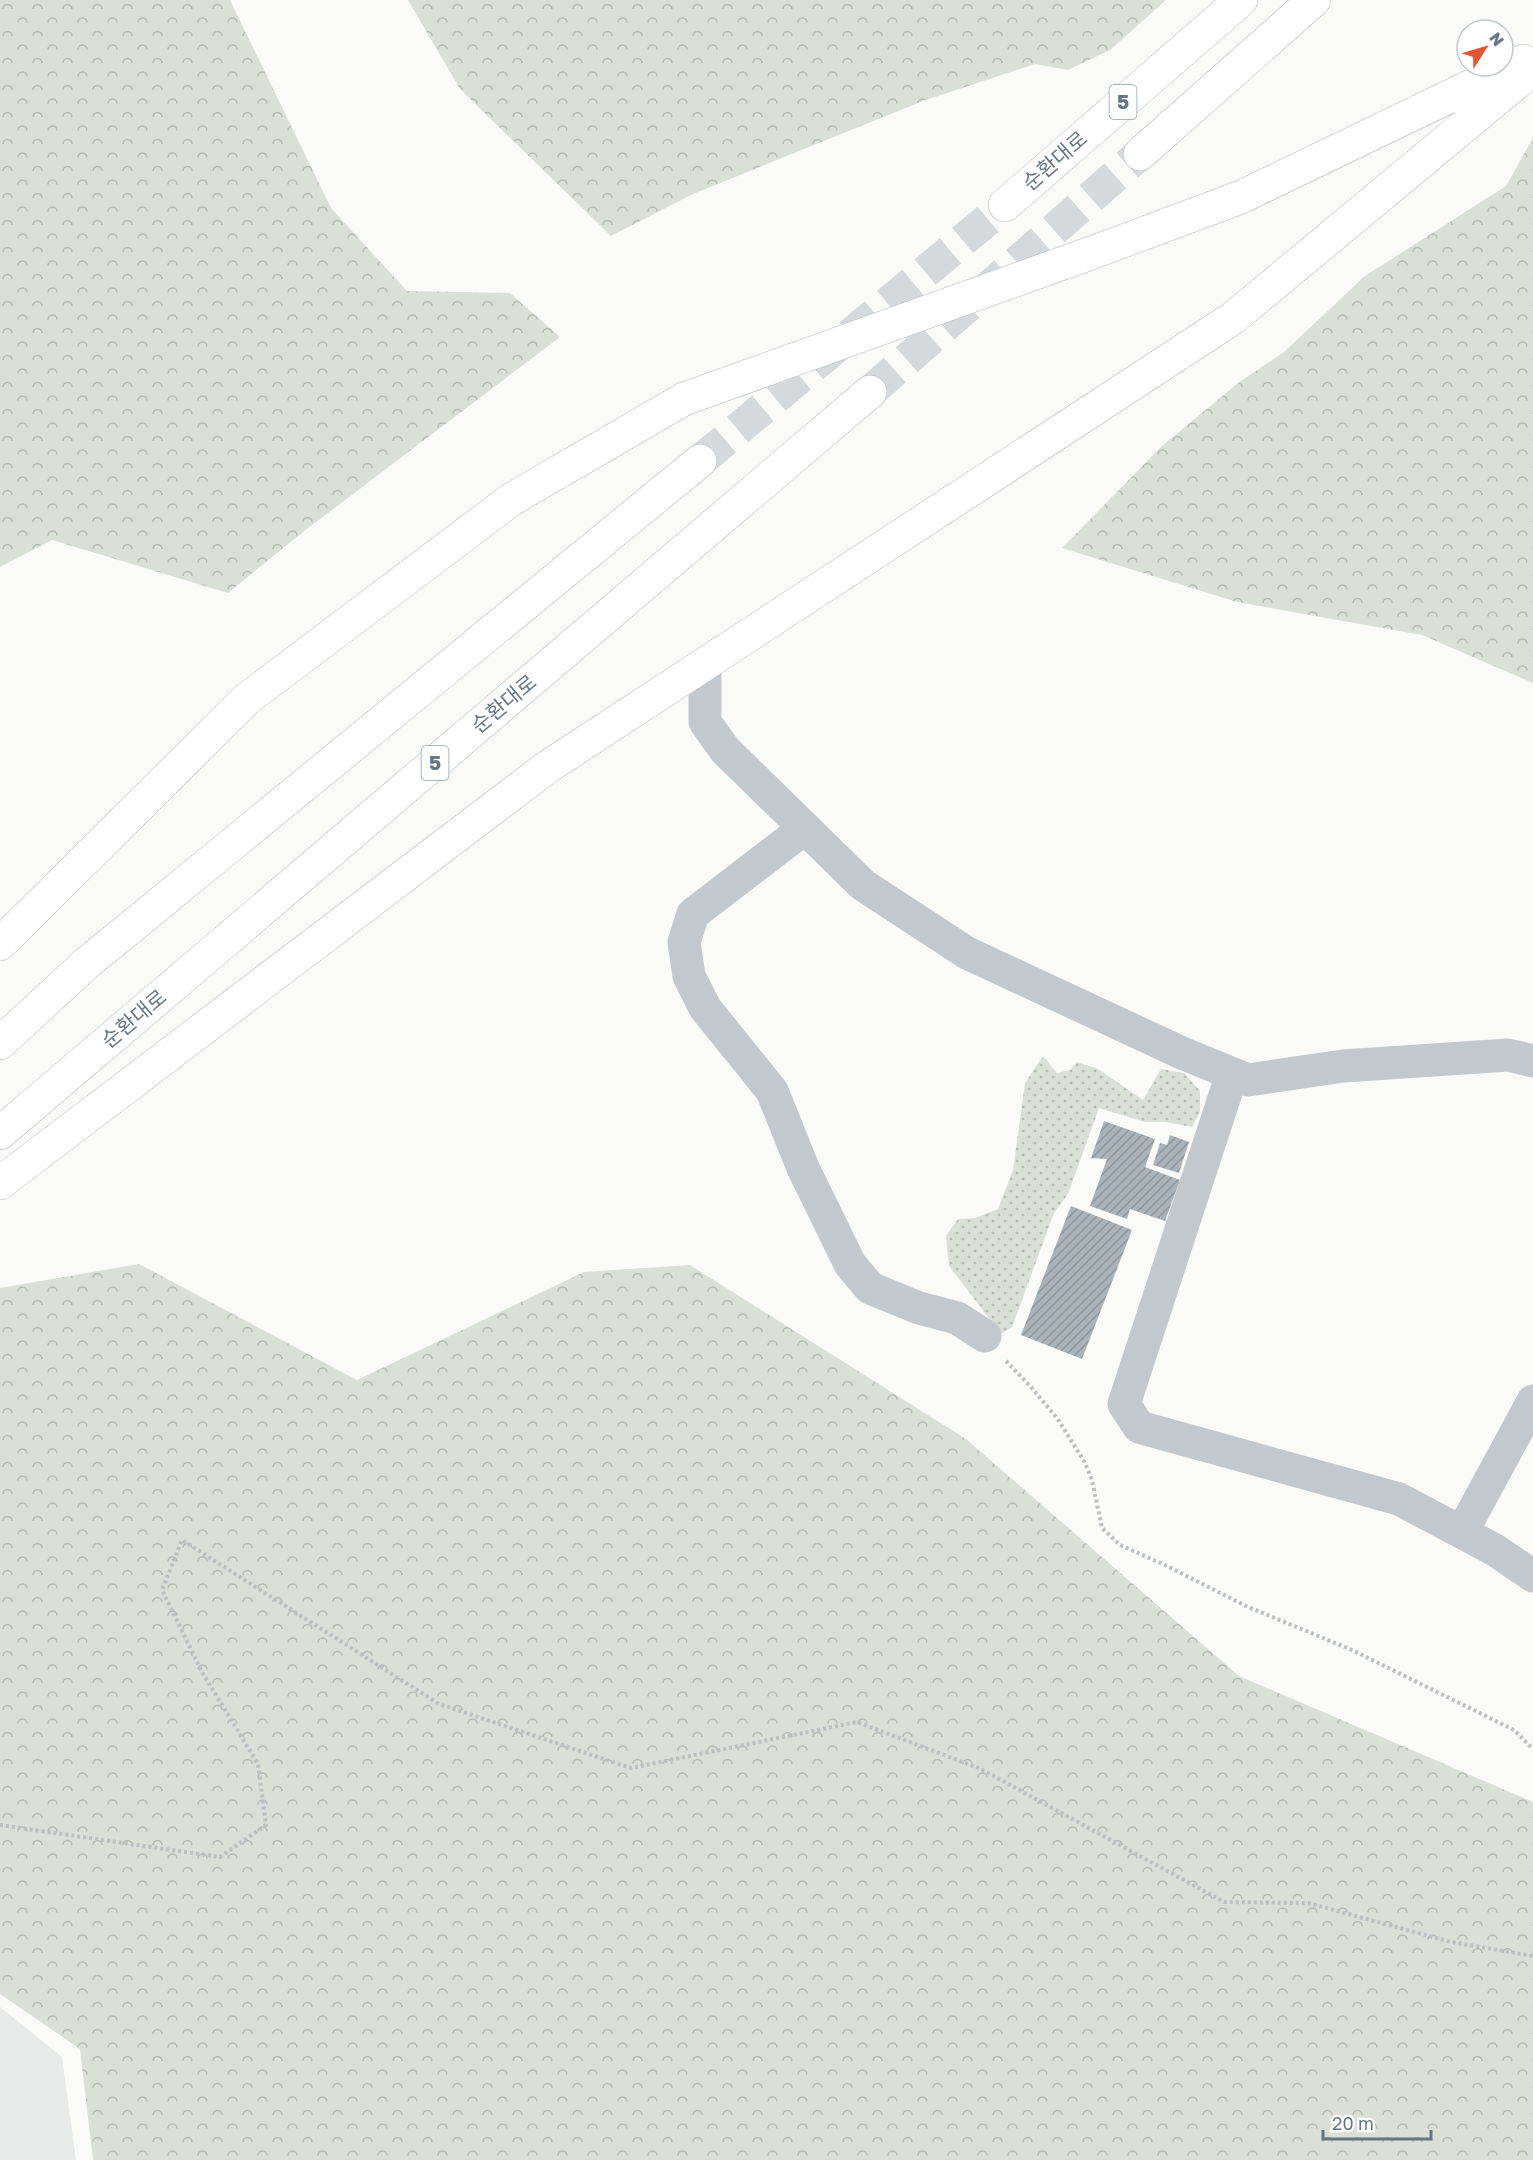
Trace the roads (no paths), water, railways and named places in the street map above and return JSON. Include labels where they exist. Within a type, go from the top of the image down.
[{"type":"highway","name":"순환대로","points":[[1005,205],[1241,0]]},
{"type":"highway","name":"5","points":[[1140,154],[1314,0]]},
{"type":"highway","points":[[0,944],[248,698],[512,500],[684,399],[1241,197],[1533,57]]},
{"type":"highway","points":[[0,1183],[546,768],[1233,318],[1533,69]]},
{"type":"highway","name":"순환대로","points":[[0,1133],[870,392]]},
{"type":"highway","points":[[0,1043],[87,963],[700,461]]},
{"type":"street","points":[[705,664],[705,722],[725,750],[863,885],[967,953],[1182,1053],[1248,1080],[1343,1066],[1497,1055],[1508,1055],[1533,1061]]},
{"type":"street","points":[[805,828],[693,914],[684,942],[689,976],[705,1008],[772,1091],[803,1168],[850,1264],[870,1288],[919,1308],[957,1318],[985,1336]]},
{"type":"street","points":[[1232,1074],[1124,1404],[1139,1427],[1399,1499],[1495,1550],[1533,1576]]},
{"type":"street","points":[[1461,1532],[1533,1401]]},
{"type":"tunnel","points":[[870,392],[1140,154]]},
{"type":"tunnel","points":[[700,461],[1005,205]]}]
